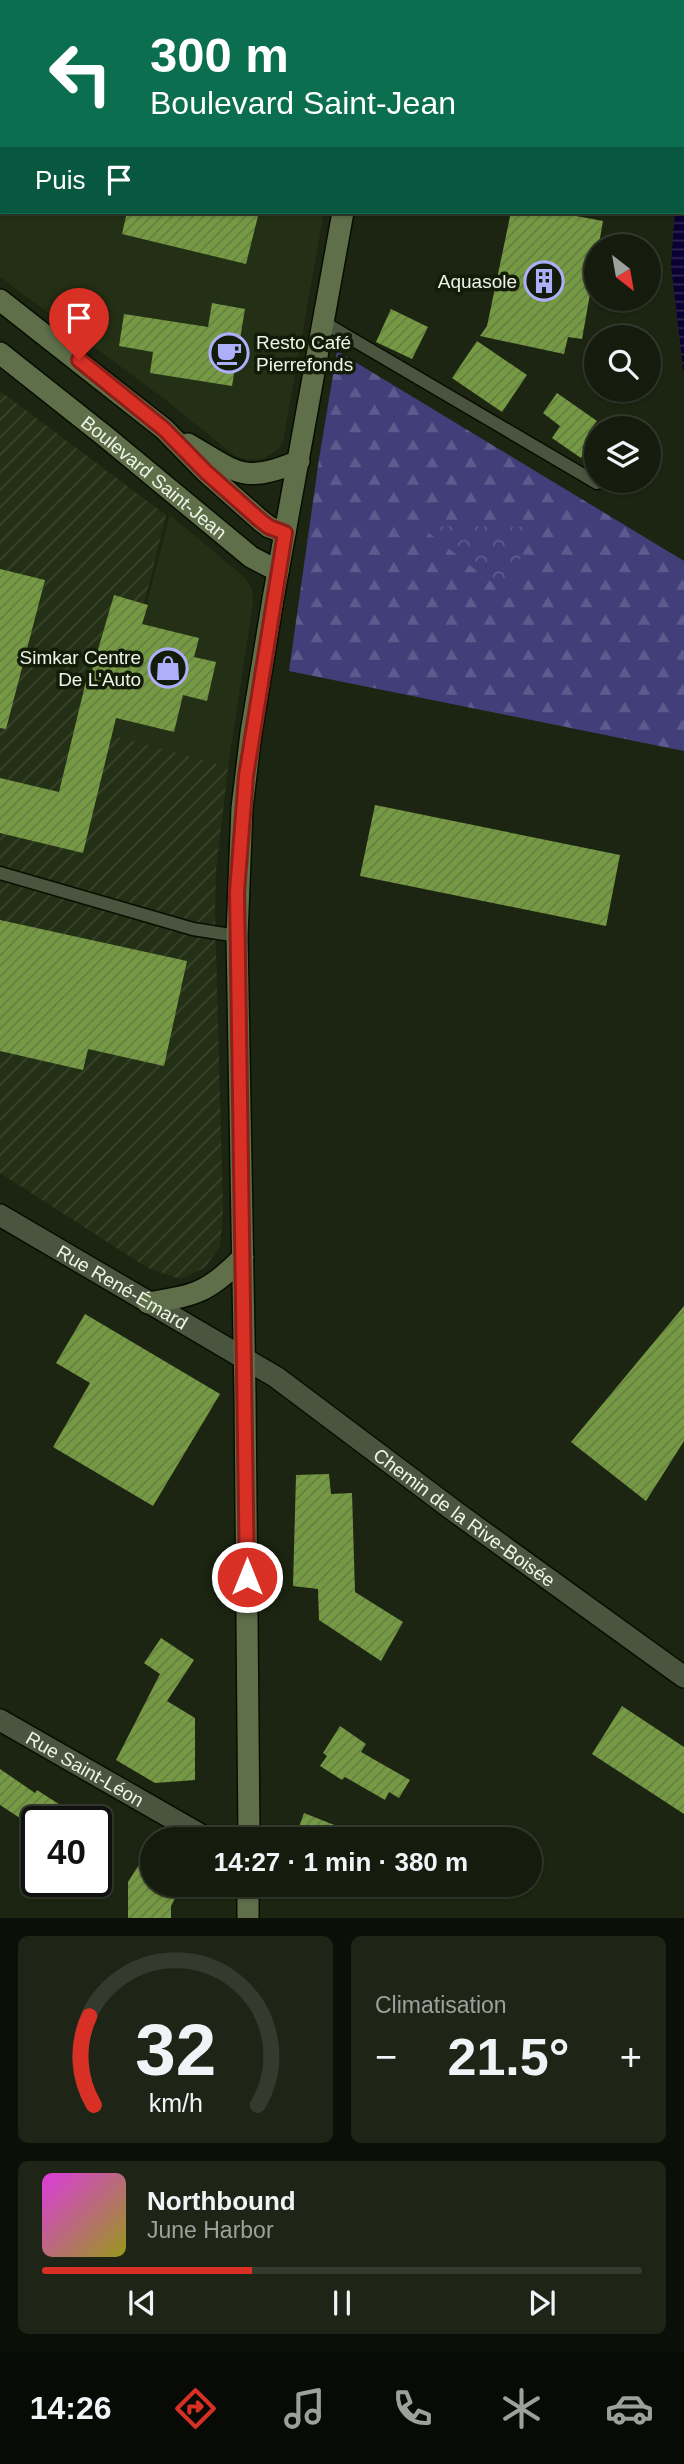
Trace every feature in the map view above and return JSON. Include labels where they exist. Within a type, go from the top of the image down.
[{"type":"street","points":[[249,1827],[237,892],[246,776],[278,571],[343,214]]},
{"type":"street","name":"Boulevard Saint-Jean","points":[[0,300],[164,429],[206,472],[260,520],[285,533]]},
{"type":"street","name":"Boulevard Saint-Jean","points":[[0,353],[251,557],[278,571]]},
{"type":"street","points":[[164,429],[231,469],[241,472],[263,474],[299,461]]},
{"type":"street","name":"Rue René-Émard","points":[[0,1215],[244,1359]]},
{"type":"street","points":[[148,1303],[202,1292],[221,1279],[243,1257]]},
{"type":"street","name":"Chemin de la Rive-Boisée","points":[[244,1359],[276,1377],[321,1409],[457,1513],[684,1677]]},
{"type":"street","name":"Rue Saint-Léon","points":[[0,1720],[187,1827]]},
{"type":"street","points":[[248,1897],[248,1918]]},
{"type":"lane","points":[[323,322],[584,475]]},
{"type":"lane","points":[[0,873],[192,929],[237,936]]},
{"type":"shaded area","points":[[0,214],[324,214],[283,442],[279,449],[265,458],[248,460],[235,456],[167,401],[0,277]]},
{"type":"shaded area","points":[[675,214],[684,214],[684,377],[671,265]]},
{"type":"shaded area","points":[[0,391],[166,515],[112,735],[228,767],[216,870],[215,912],[223,1211],[220,1247],[204,1268],[180,1279],[148,1268],[0,1173]]},
{"type":"shaded area","points":[[170,515],[243,576],[252,588],[253,603],[228,767],[112,735]]},
{"type":"green space","points":[[337,351],[684,561],[684,751],[289,671]]},
{"type":"green space","points":[[420,526],[530,527],[509,596]]},
{"type":"building","points":[[127,214],[258,214],[246,264],[122,234]]},
{"type":"building","name":"Aquasole","points":[[511,214],[566,214],[603,221],[601,234],[584,234],[584,312],[587,312],[582,339],[568,337],[564,354],[480,336],[487,326]]},
{"type":"building","points":[[212,303],[245,309],[232,386],[150,373],[153,352],[119,346],[124,314],[208,327]]},
{"type":"building","points":[[391,309],[428,327],[412,359],[376,342]]},
{"type":"building","points":[[477,341],[527,375],[502,412],[452,378]]},
{"type":"building","points":[[557,393],[590,416],[584,416],[584,454],[581,458],[552,438],[560,426],[543,413]]},
{"type":"building","points":[[0,569],[45,580],[6,729],[0,728]]},
{"type":"building","points":[[114,595],[148,605],[142,624],[199,638],[194,657],[216,662],[207,701],[183,695],[174,732],[116,718],[83,853],[0,833],[0,778],[59,792],[89,669],[92,670]]},
{"type":"building","points":[[375,805],[620,855],[606,926],[360,876]]},
{"type":"building","points":[[0,920],[187,961],[164,1066],[88,1049],[83,1070],[0,1051]]},
{"type":"building","points":[[684,1306],[684,1441],[646,1501],[571,1442]]},
{"type":"building","points":[[85,1314],[220,1394],[153,1506],[53,1447],[90,1383],[56,1363]]},
{"type":"building","points":[[329,1474],[331,1494],[352,1493],[355,1592],[403,1622],[381,1661],[319,1620],[318,1589],[293,1586],[296,1475]]},
{"type":"building","points":[[161,1638],[194,1660],[167,1701],[195,1718],[195,1780],[155,1783],[116,1760],[160,1674],[144,1663]]},
{"type":"building","points":[[622,1706],[684,1747],[684,1814],[592,1754]]},
{"type":"building","points":[[340,1726],[366,1744],[361,1752],[410,1780],[399,1798],[389,1792],[385,1800],[345,1777],[342,1780],[320,1766],[327,1756],[323,1753]]},
{"type":"building","points":[[0,1769],[35,1793],[37,1790],[62,1806],[21,1806],[21,1819],[0,1805]]},
{"type":"building","points":[[304,1813],[339,1827],[299,1827]]},
{"type":"building","points":[[140,1863],[140,1897],[176,1897],[171,1906],[171,1918],[128,1918],[128,1882]]},
{"type":"place","name":"Aquasole","points":[[544,281]]},
{"type":"place","name":"Resto Café Pierrefonds","points":[[229,353]]},
{"type":"place","name":"Simkar Centre De L'Auto","points":[[168,668]]},
{"type":"route","points":[[79,360],[164,429],[206,472],[260,520],[285,533],[251,733],[242,808],[237,892],[247,1577]]}]
